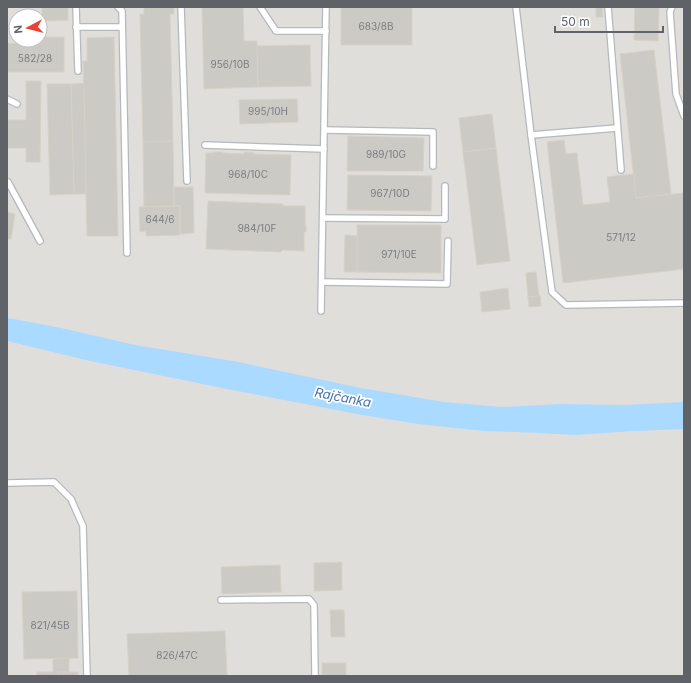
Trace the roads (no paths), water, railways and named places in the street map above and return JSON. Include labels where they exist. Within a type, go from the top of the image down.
[{"type":"lane","points":[[76,7],[78,71]]},
{"type":"lane","points":[[118,7],[122,11],[127,253]]},
{"type":"lane","points":[[181,7],[187,181]]},
{"type":"lane","points":[[260,7],[276,31],[326,31]]},
{"type":"lane","points":[[322,311],[326,7]]},
{"type":"lane","points":[[516,7],[552,292],[566,305],[684,304]]},
{"type":"lane","points":[[608,7],[621,170]]},
{"type":"lane","points":[[672,7],[670,12],[676,94],[684,116]]},
{"type":"lane","points":[[76,27],[122,27]]},
{"type":"lane","points":[[7,99],[17,104]]},
{"type":"lane","points":[[531,135],[617,128]]},
{"type":"lane","points":[[325,130],[433,132],[433,166]]},
{"type":"lane","points":[[205,145],[324,148]]},
{"type":"lane","points":[[7,182],[40,241]]},
{"type":"lane","points":[[323,218],[445,219],[445,186]]},
{"type":"lane","points":[[322,282],[448,284],[448,241]]},
{"type":"lane","points":[[7,483],[54,482],[71,499],[83,526],[87,676]]},
{"type":"lane","points":[[221,600],[309,599],[314,605],[315,676]]},
{"type":"water","name":"Rajčanka","points":[[7,318],[61,328],[135,345],[233,361],[361,388],[444,402],[501,407],[560,404],[626,405],[684,402],[684,429],[574,435],[484,431],[418,424],[362,415],[90,361],[7,341]]}]
